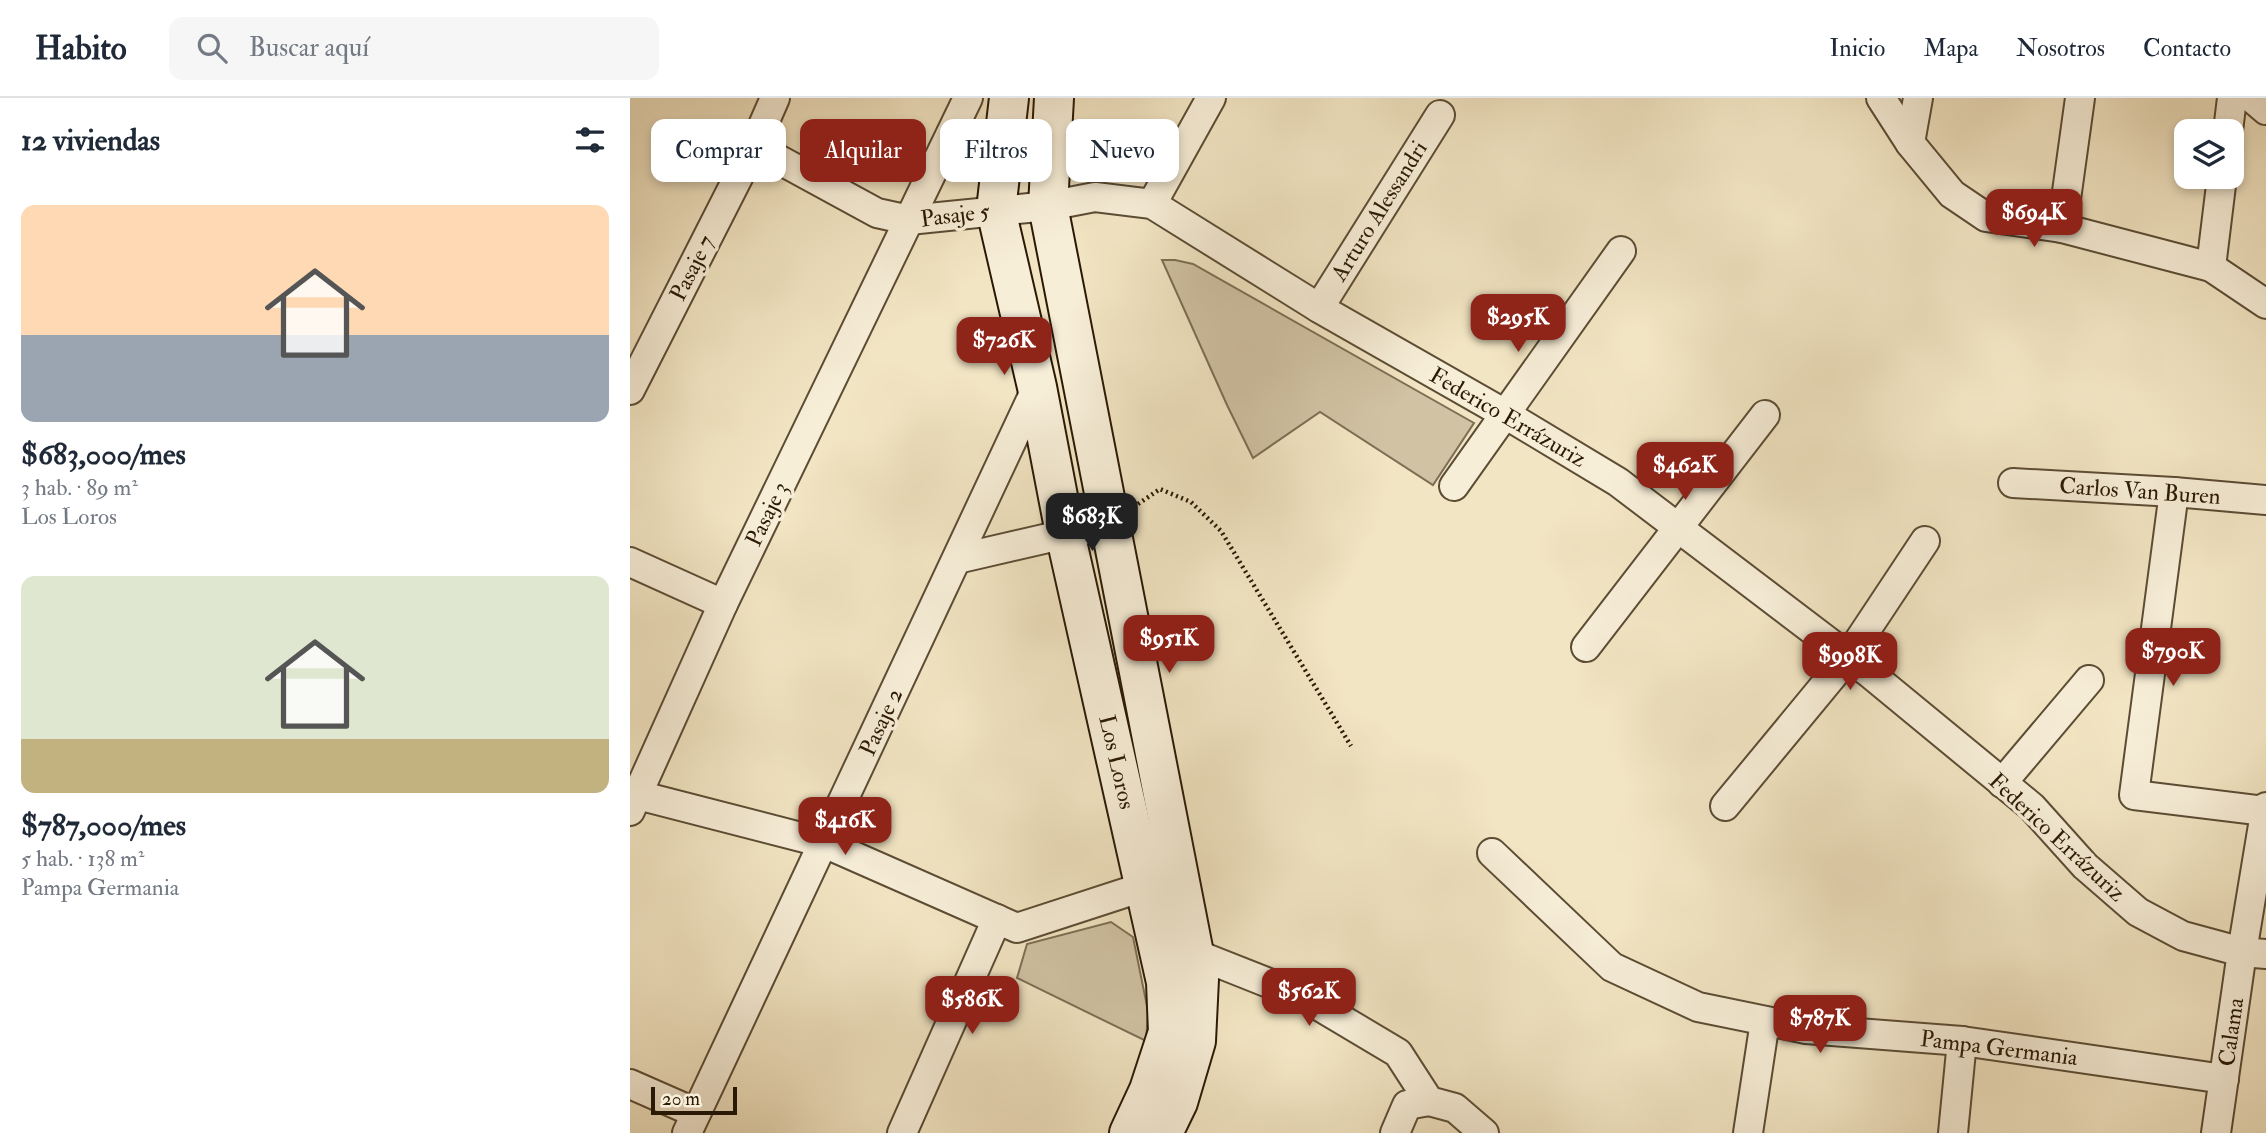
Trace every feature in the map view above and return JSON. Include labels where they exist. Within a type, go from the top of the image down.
[{"type":"main road","name":"Los Loros","points":[[1009,98],[996,210],[1166,982],[1168,1032],[1149,1090],[1129,1133]]},
{"type":"main road","name":"Los Loros","points":[[1054,98],[1048,206],[1199,979],[1196,1041],[1178,1102],[1163,1133]]},
{"type":"street","name":"Pasaje 7","points":[[766,119],[775,98]]},
{"type":"street","points":[[909,220],[968,98]]},
{"type":"street","points":[[1152,204],[1212,98]]},
{"type":"street","points":[[1881,98],[1910,143],[1952,194],[1986,217],[2062,229],[2211,267],[2266,304]]},
{"type":"street","points":[[1910,143],[1917,98]]},
{"type":"street","points":[[2062,229],[2080,98]]},
{"type":"street","points":[[2229,119],[2232,98]]},
{"type":"street","points":[[2252,98],[2266,110]]},
{"type":"street","name":"Arturo Alessandri","points":[[1319,308],[1440,115]]},
{"type":"street","name":"Pasaje 5","points":[[786,163],[877,213],[909,220],[1048,206]]},
{"type":"street","name":"Pasaje 7","points":[[630,390],[736,182]]},
{"type":"street","points":[[2211,267],[2221,189]]},
{"type":"street","name":"Federico Errázuriz","points":[[1048,206],[1095,197],[1152,204],[1319,308],[1618,482],[1848,657],[2032,807],[2085,866],[2137,912],[2183,936],[2254,953]]},
{"type":"street","name":"Pasaje 3","points":[[632,799],[909,220]]},
{"type":"street","points":[[1454,486],[1621,251]]},
{"type":"street","name":"Pasaje 2","points":[[692,1123],[1037,387]]},
{"type":"street","points":[[1586,648],[1765,415]]},
{"type":"street","name":"Carlos Van Buren","points":[[2013,484],[2174,492],[2266,500]]},
{"type":"street","points":[[2174,492],[2134,795],[2266,809]]},
{"type":"street","points":[[957,559],[1109,524]]},
{"type":"street","points":[[1725,806],[1848,657],[1925,541]]},
{"type":"street","points":[[630,562],[723,604]]},
{"type":"street","points":[[2002,783],[2090,680]]},
{"type":"street","points":[[632,799],[824,843],[1017,928],[1146,886]]},
{"type":"street","name":"Calama","points":[[2216,1133],[2224,1079],[2254,953],[2266,809]]},
{"type":"street","name":"Pampa Germania","points":[[1492,853],[1612,967],[1698,1007],[1806,1029],[1962,1041],[2224,1079]]},
{"type":"street","points":[[902,1133],[997,919]]},
{"type":"street","points":[[1193,953],[1304,997],[1398,1053],[1429,1101]]},
{"type":"street","points":[[1748,1133],[1765,1021]]},
{"type":"street","points":[[1953,1133],[1962,1041]]},
{"type":"street","points":[[630,1084],[692,1123]]},
{"type":"street","points":[[1395,1133],[1407,1105],[1429,1101],[1455,1108],[1484,1133]]},
{"type":"path","points":[[1109,524],[1160,489],[1191,502],[1220,531],[1351,746]]},
{"type":"shaded area","points":[[1162,260],[1193,264],[1474,423],[1433,485],[1320,412],[1253,458]]},
{"type":"shaded area","points":[[1111,922],[1133,937],[1148,1011],[1146,1041],[1017,978],[1027,944]]}]
